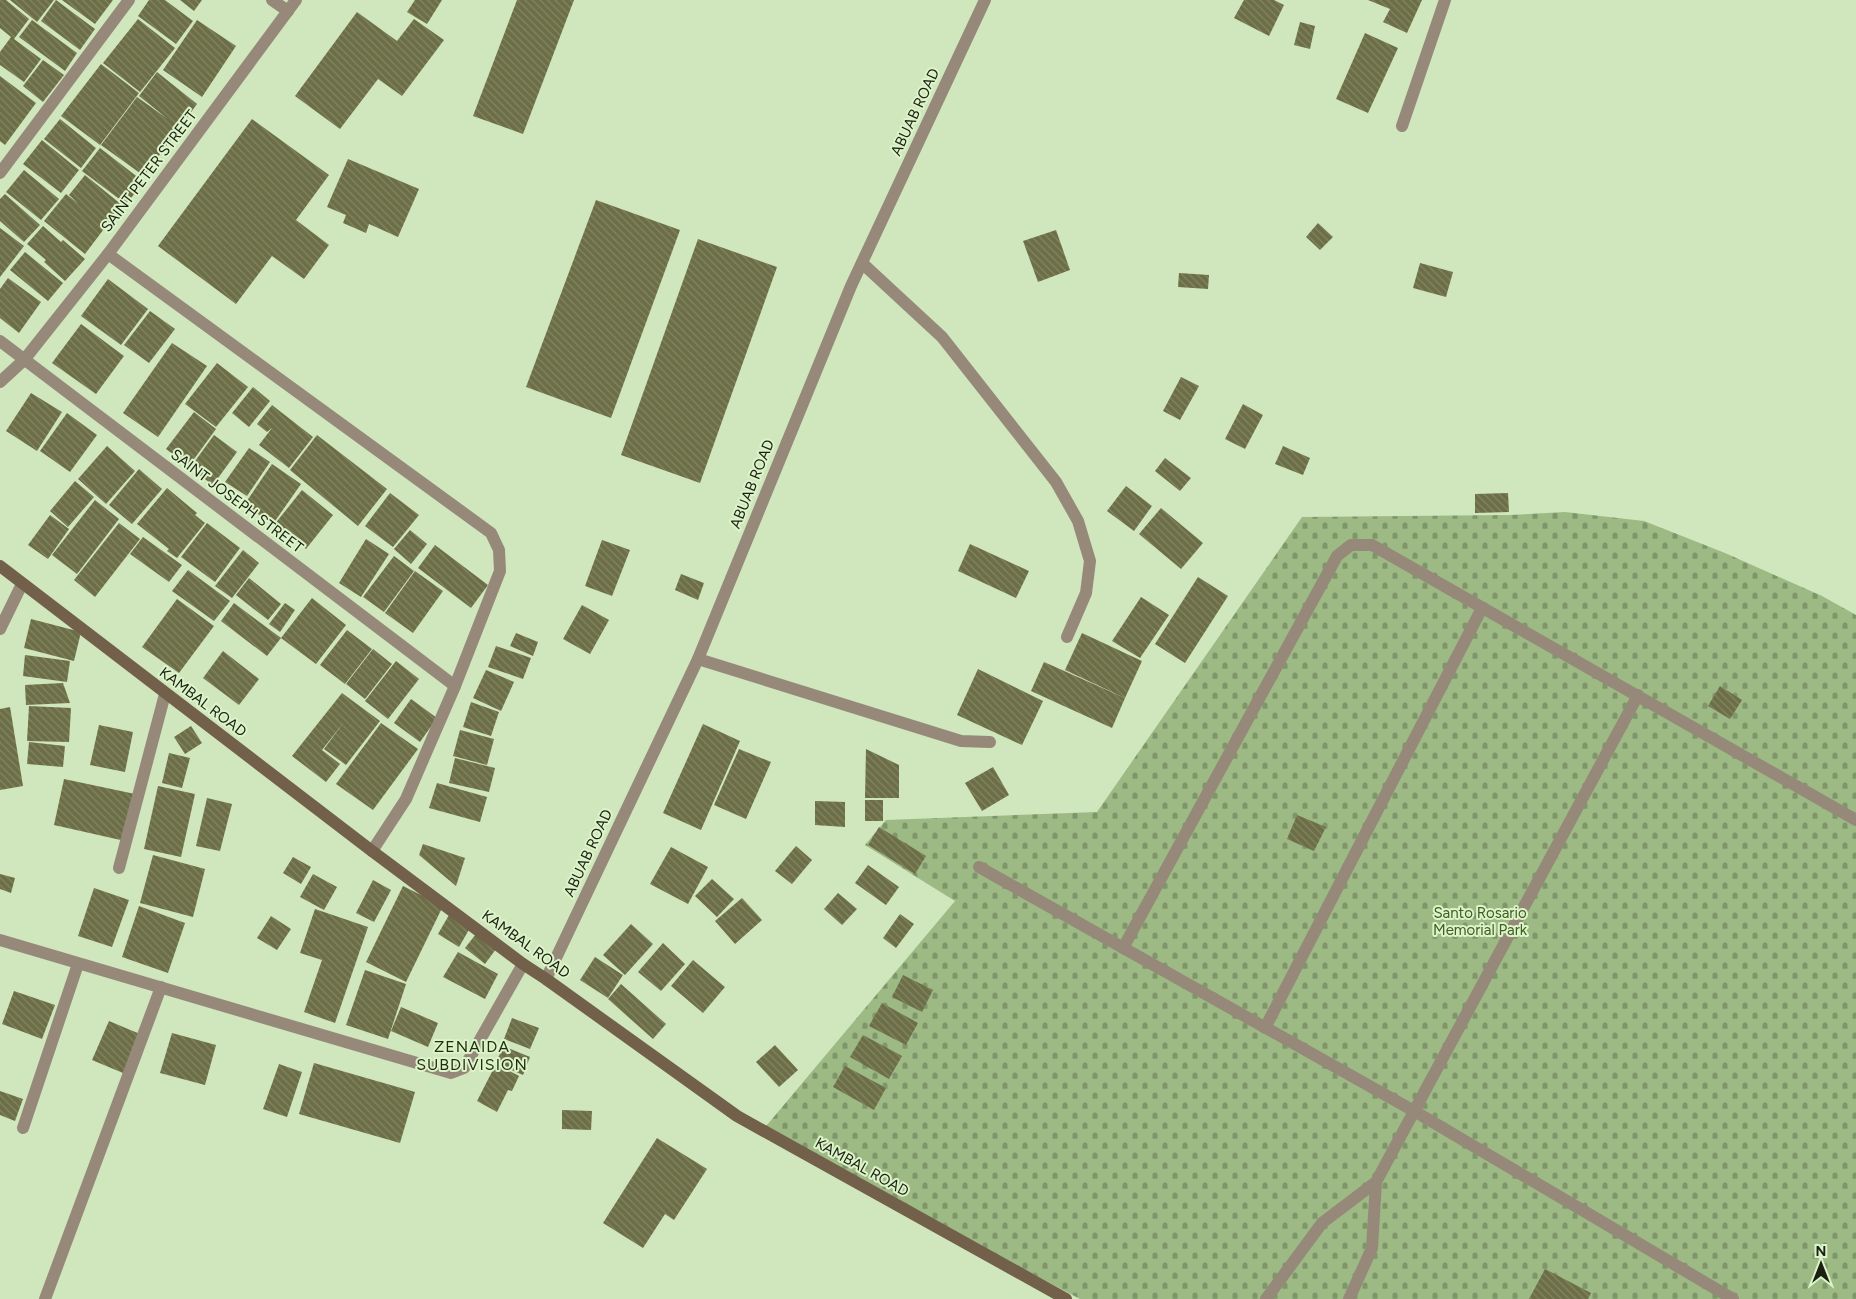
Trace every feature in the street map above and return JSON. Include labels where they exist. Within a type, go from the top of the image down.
[{"type":"main road","name":"KAMBAL ROAD","points":[[0,566],[372,852],[523,964],[736,1116],[1066,1299]]},
{"type":"street","points":[[0,173],[128,0]]},
{"type":"street","points":[[272,0],[288,11]]},
{"type":"street","name":"SAINT PETER STREET","points":[[0,382],[24,360],[108,254],[296,0]]},
{"type":"street","name":"ABUAB ROAD","points":[[546,979],[698,659],[862,263],[985,0]]},
{"type":"street","points":[[1402,126],[1445,0]]},
{"type":"street","points":[[108,254],[491,533],[499,550],[500,571],[455,686],[406,799],[372,852]]},
{"type":"street","points":[[862,263],[942,337],[1056,482],[1078,522],[1090,561],[1086,593],[1067,636]]},
{"type":"street","name":"SAINT JOSEPH STREET","points":[[0,341],[455,686]]},
{"type":"street","points":[[1123,948],[1337,556],[1351,545],[1372,545],[1856,820]]},
{"type":"street","points":[[0,628],[22,584]]},
{"type":"street","points":[[1265,1028],[1482,608]]},
{"type":"street","points":[[698,659],[961,740],[990,742]]},
{"type":"street","points":[[119,868],[165,694]]},
{"type":"street","points":[[1349,1299],[1372,1248],[1376,1182],[1638,696]]},
{"type":"street","points":[[979,867],[1414,1111],[1733,1299]]},
{"type":"street","points":[[0,940],[451,1073],[464,1068],[523,964]]},
{"type":"street","points":[[23,1128],[78,964]]},
{"type":"street","points":[[45,1299],[161,987]]},
{"type":"street","points":[[1266,1299],[1322,1222],[1376,1182]]},
{"type":"green space","name":"Santo Rosario Memorial Park","points":[[1565,512],[1644,521],[1725,553],[1822,596],[1856,615],[1856,1299],[1080,1299],[762,1131],[955,901],[865,845],[886,820],[1097,812],[1302,517],[1510,515]]},
{"type":"building","points":[[0,0],[6,0],[29,19],[14,39],[41,59],[24,82],[0,65],[0,52],[11,37],[0,28]]},
{"type":"building","points":[[10,0],[54,0],[37,22]]},
{"type":"building","points":[[56,0],[95,29],[80,50],[41,21]]},
{"type":"building","points":[[62,0],[113,0],[95,24]]},
{"type":"building","points":[[149,0],[165,0],[193,21],[176,44],[138,16]]},
{"type":"building","points":[[180,0],[202,0],[194,11]]},
{"type":"building","points":[[415,0],[442,0],[427,24],[407,12]]},
{"type":"building","points":[[517,0],[574,0],[523,134],[473,116]]},
{"type":"building","points":[[1244,0],[1274,0],[1284,5],[1269,36],[1234,18]]},
{"type":"building","points":[[1368,0],[1422,0],[1407,33],[1383,22],[1390,9]]},
{"type":"building","points":[[357,12],[397,41],[414,19],[444,40],[402,96],[378,79],[340,129],[295,96]]},
{"type":"building","points":[[138,19],[175,48],[140,92],[103,63]]},
{"type":"building","points":[[32,20],[77,53],[65,71],[19,37]]},
{"type":"building","points":[[197,20],[236,46],[202,97],[163,70]]},
{"type":"building","points":[[1300,22],[1315,26],[1310,49],[1294,45]]},
{"type":"building","points":[[1365,33],[1398,48],[1368,113],[1336,99]]},
{"type":"building","points":[[43,60],[64,75],[43,102],[23,86]]},
{"type":"building","points":[[101,64],[139,93],[100,145],[61,116]]},
{"type":"building","points":[[157,72],[197,104],[144,176],[101,145],[137,97],[168,119],[139,96]]},
{"type":"building","points":[[0,76],[36,103],[5,145],[0,141]]},
{"type":"building","points":[[60,119],[96,148],[81,168],[44,139]]},
{"type":"building","points":[[252,119],[329,175],[296,220],[329,245],[304,279],[272,256],[236,304],[158,246]]},
{"type":"building","points":[[42,140],[79,170],[61,193],[23,164]]},
{"type":"building","points":[[100,148],[144,182],[126,204],[82,171]]},
{"type":"building","points":[[348,159],[419,189],[398,237],[369,224],[366,233],[343,223],[346,215],[327,207]]},
{"type":"building","points":[[24,170],[59,199],[41,220],[6,192]]},
{"type":"building","points":[[85,175],[122,205],[85,254],[44,221],[66,194],[79,204],[69,195]]},
{"type":"building","points":[[5,194],[40,225],[24,242],[0,221],[0,199]]},
{"type":"building","points":[[596,200],[680,230],[611,418],[526,387]]},
{"type":"building","points":[[1318,223],[1333,237],[1320,250],[1306,237]]},
{"type":"building","points":[[43,226],[85,259],[65,281],[44,262],[46,260],[27,244]]},
{"type":"building","points":[[0,228],[24,246],[0,277]]},
{"type":"building","points":[[1056,230],[1070,270],[1038,282],[1023,241]]},
{"type":"building","points":[[698,239],[777,267],[700,483],[621,455]]},
{"type":"building","points":[[25,252],[63,283],[48,301],[10,270]]},
{"type":"building","points":[[1420,263],[1453,272],[1446,297],[1413,288]]},
{"type":"building","points":[[1179,273],[1209,275],[1208,289],[1178,287]]},
{"type":"building","points":[[8,278],[41,302],[19,333],[0,318],[0,289]]},
{"type":"building","points":[[108,279],[148,309],[121,345],[81,316]]},
{"type":"building","points":[[150,311],[175,329],[149,363],[124,345]]},
{"type":"building","points":[[81,324],[124,356],[96,394],[52,363]]},
{"type":"building","points":[[172,343],[207,366],[158,437],[123,413]]},
{"type":"building","points":[[217,363],[248,387],[216,427],[185,404]]},
{"type":"building","points":[[1181,377],[1199,386],[1180,420],[1163,411]]},
{"type":"building","points":[[253,387],[270,401],[249,427],[232,413]]},
{"type":"building","points":[[31,393],[62,412],[37,451],[6,431]]},
{"type":"building","points":[[1243,404],[1263,415],[1245,449],[1225,439]]},
{"type":"building","points":[[272,405],[313,437],[289,468],[259,445],[272,428],[267,432],[257,424]]},
{"type":"building","points":[[194,412],[216,429],[189,466],[166,449]]},
{"type":"building","points":[[67,413],[97,435],[70,472],[40,451]]},
{"type":"building","points":[[214,435],[237,452],[213,485],[190,468]]},
{"type":"building","points":[[317,435],[387,489],[358,526],[290,470]]},
{"type":"building","points":[[107,446],[135,471],[106,504],[78,479]]},
{"type":"building","points":[[1283,446],[1310,458],[1303,475],[1275,464]]},
{"type":"building","points":[[249,448],[270,462],[247,496],[225,482]]},
{"type":"building","points":[[1165,458],[1191,478],[1180,491],[1155,471]]},
{"type":"building","points":[[272,464],[301,484],[273,524],[244,505]]},
{"type":"building","points":[[139,469],[162,489],[132,524],[109,505]]},
{"type":"building","points":[[75,481],[94,497],[68,527],[50,511]]},
{"type":"building","points":[[1126,486],[1152,506],[1134,531],[1107,511]]},
{"type":"building","points":[[167,488],[197,513],[195,515],[205,523],[177,558],[167,551],[169,549],[137,524]]},
{"type":"building","points":[[302,490],[333,515],[306,549],[274,525]]},
{"type":"building","points":[[390,493],[419,515],[393,547],[365,526]]},
{"type":"building","points":[[1508,493],[1509,512],[1475,513],[1475,494]]},
{"type":"building","points":[[95,500],[119,519],[77,574],[52,555]]},
{"type":"building","points":[[1161,508],[1203,543],[1181,569],[1139,534]]},
{"type":"building","points":[[50,515],[69,529],[48,559],[28,545]]},
{"type":"building","points":[[119,523],[140,539],[95,597],[74,580]]},
{"type":"building","points":[[207,523],[240,548],[215,582],[181,557]]},
{"type":"building","points":[[410,530],[427,544],[411,564],[394,549]]},
{"type":"building","points":[[143,537],[182,565],[169,582],[130,554]]},
{"type":"building","points":[[366,539],[389,554],[361,597],[339,583]]},
{"type":"building","points":[[602,540],[630,550],[612,596],[585,586]]},
{"type":"building","points":[[970,544],[1029,571],[1016,598],[958,571]]},
{"type":"building","points":[[435,545],[488,585],[471,608],[418,568]]},
{"type":"building","points":[[243,550],[259,563],[232,598],[215,586]]},
{"type":"building","points":[[394,556],[414,571],[384,612],[363,597]]},
{"type":"building","points":[[188,570],[230,601],[214,621],[172,591]]},
{"type":"building","points":[[415,571],[443,591],[413,633],[385,613]]},
{"type":"building","points":[[681,574],[704,583],[698,600],[675,590]]},
{"type":"building","points":[[1198,577],[1228,596],[1185,663],[1155,644]]},
{"type":"building","points":[[249,578],[281,604],[268,620],[236,595]]},
{"type":"building","points":[[1141,597],[1169,615],[1140,658],[1112,641]]},
{"type":"building","points":[[312,598],[346,625],[316,664],[281,638]]},
{"type":"building","points":[[177,599],[214,626],[179,673],[142,647]]},
{"type":"building","points":[[234,603],[281,638],[267,656],[221,621]]},
{"type":"building","points":[[285,603],[295,610],[280,632],[269,624]]},
{"type":"building","points":[[582,605],[609,620],[590,654],[563,639]]},
{"type":"building","points":[[31,619],[81,632],[74,661],[24,648]]},
{"type":"building","points":[[347,630],[372,649],[345,684],[320,665]]},
{"type":"building","points":[[516,633],[538,642],[533,656],[510,646]]},
{"type":"building","points":[[1082,633],[1142,661],[1125,698],[1065,670]]},
{"type":"building","points":[[496,646],[531,658],[523,679],[488,667]]},
{"type":"building","points":[[373,649],[392,664],[365,699],[346,684]]},
{"type":"building","points":[[223,651],[259,679],[239,705],[203,678]]},
{"type":"building","points":[[25,655],[70,661],[67,682],[23,676]]},
{"type":"building","points":[[396,661],[419,679],[388,719],[365,701]]},
{"type":"building","points":[[1044,662],[1125,698],[1112,728],[1031,691]]},
{"type":"building","points":[[978,669],[1043,701],[1022,745],[957,715]]},
{"type":"building","points":[[486,670],[514,682],[501,711],[473,698]]},
{"type":"building","points":[[63,683],[70,703],[26,705],[25,685]]},
{"type":"building","points":[[1720,686],[1742,700],[1730,719],[1708,706]]},
{"type":"building","points":[[342,693],[380,721],[346,765],[324,749],[344,722],[322,750],[340,764],[326,782],[292,756]]},
{"type":"building","points":[[411,699],[437,718],[420,742],[394,723]]},
{"type":"building","points":[[471,702],[499,712],[491,736],[463,727]]},
{"type":"building","points":[[29,706],[71,708],[69,742],[27,741]]},
{"type":"building","points":[[10,707],[23,786],[0,790],[0,709]]},
{"type":"building","points":[[381,723],[418,749],[373,810],[336,784]]},
{"type":"building","points":[[703,724],[740,741],[701,830],[663,813]]},
{"type":"building","points":[[99,725],[133,732],[125,772],[90,765]]},
{"type":"building","points":[[191,726],[202,743],[185,754],[174,737]]},
{"type":"building","points":[[460,730],[494,739],[487,765],[453,756]]},
{"type":"building","points":[[29,742],[65,746],[63,767],[27,764]]},
{"type":"building","points":[[739,749],[771,762],[746,819],[714,805]]},
{"type":"building","points":[[866,749],[899,765],[899,798],[865,798]]},
{"type":"building","points":[[169,753],[190,758],[182,788],[162,783]]},
{"type":"building","points":[[455,758],[495,768],[489,792],[449,783]]},
{"type":"building","points":[[993,767],[1009,795],[982,811],[965,783]]},
{"type":"building","points":[[64,779],[135,794],[125,841],[54,825]]},
{"type":"building","points":[[437,783],[487,797],[480,822],[429,808]]},
{"type":"building","points":[[158,786],[195,794],[181,857],[144,849]]},
{"type":"building","points":[[207,798],[232,804],[220,851],[196,846]]},
{"type":"building","points":[[865,800],[883,800],[883,821],[865,821]]},
{"type":"building","points":[[815,801],[845,802],[845,827],[815,825]]},
{"type":"building","points":[[1297,815],[1326,827],[1314,851],[1287,839]]},
{"type":"building","points":[[879,827],[926,856],[915,874],[868,845]]},
{"type":"building","points":[[423,844],[465,858],[456,886],[419,855]]},
{"type":"building","points":[[796,846],[812,860],[792,884],[775,871]]},
{"type":"building","points":[[671,847],[708,867],[688,904],[650,884]]},
{"type":"building","points":[[153,855],[205,869],[193,917],[140,903]]},
{"type":"building","points":[[293,857],[311,867],[301,884],[283,873]]},
{"type":"building","points":[[868,865],[899,887],[886,905],[855,883]]},
{"type":"building","points":[[0,874],[15,878],[11,893],[0,889]]},
{"type":"building","points":[[313,874],[337,887],[324,910],[300,897]]},
{"type":"building","points":[[712,879],[734,899],[717,917],[695,896]]},
{"type":"building","points":[[373,880],[391,890],[374,922],[356,913]]},
{"type":"building","points":[[403,886],[443,906],[406,982],[366,962]]},
{"type":"building","points":[[94,888],[129,900],[112,947],[78,936]]},
{"type":"building","points":[[838,893],[857,909],[842,925],[824,909]]},
{"type":"building","points":[[742,898],[762,920],[735,944],[715,921]]},
{"type":"building","points":[[139,906],[185,923],[168,973],[122,957]]},
{"type":"building","points":[[315,909],[368,927],[335,1023],[304,1012],[322,960],[300,953]]},
{"type":"building","points":[[900,914],[914,924],[896,948],[883,938]]},
{"type":"building","points":[[449,915],[470,928],[459,947],[438,934]]},
{"type":"building","points":[[271,916],[291,929],[277,950],[257,938]]},
{"type":"building","points":[[631,924],[653,944],[625,975],[603,955]]},
{"type":"building","points":[[476,934],[496,949],[485,964],[465,948]]},
{"type":"building","points":[[663,943],[685,964],[661,991],[638,972]]},
{"type":"building","points":[[458,952],[498,974],[485,999],[443,977]]},
{"type":"building","points":[[595,957],[623,975],[608,998],[580,980]]},
{"type":"building","points":[[693,960],[725,987],[703,1013],[671,986]]},
{"type":"building","points":[[365,970],[406,984],[388,1039],[346,1025]]},
{"type":"building","points":[[903,975],[933,990],[922,1012],[892,997]]},
{"type":"building","points":[[621,984],[666,1024],[653,1039],[608,999]]},
{"type":"building","points":[[14,991],[55,1005],[42,1039],[2,1024]]},
{"type":"building","points":[[882,1003],[918,1023],[906,1045],[869,1026]]},
{"type":"building","points":[[401,1007],[438,1023],[428,1047],[391,1031]]},
{"type":"building","points":[[512,1018],[539,1028],[530,1049],[504,1039]]},
{"type":"building","points":[[109,1021],[140,1034],[123,1073],[92,1060]]},
{"type":"building","points":[[172,1033],[216,1045],[205,1085],[160,1073]]},
{"type":"building","points":[[863,1035],[902,1056],[889,1079],[850,1057]]},
{"type":"building","points":[[775,1045],[798,1070],[779,1087],[756,1062]]},
{"type":"building","points":[[503,1046],[530,1057],[523,1075],[496,1063]]},
{"type":"building","points":[[314,1063],[415,1092],[400,1143],[299,1114]]},
{"type":"building","points":[[279,1064],[302,1072],[287,1117],[263,1109]]},
{"type":"building","points":[[496,1064],[519,1076],[512,1091],[508,1090],[497,1112],[477,1101]]},
{"type":"building","points":[[845,1066],[886,1088],[874,1110],[833,1087]]},
{"type":"building","points":[[0,1091],[23,1099],[15,1121],[0,1115]]},
{"type":"building","points":[[562,1110],[592,1111],[591,1130],[562,1129]]},
{"type":"building","points":[[657,1138],[707,1169],[674,1220],[665,1214],[643,1248],[603,1223]]},
{"type":"building","points":[[1545,1269],[1591,1293],[1588,1299],[1529,1299]]},
{"type":"district","name":"ZENAIDA SUBDIVISION","points":[[472,1055]]}]
